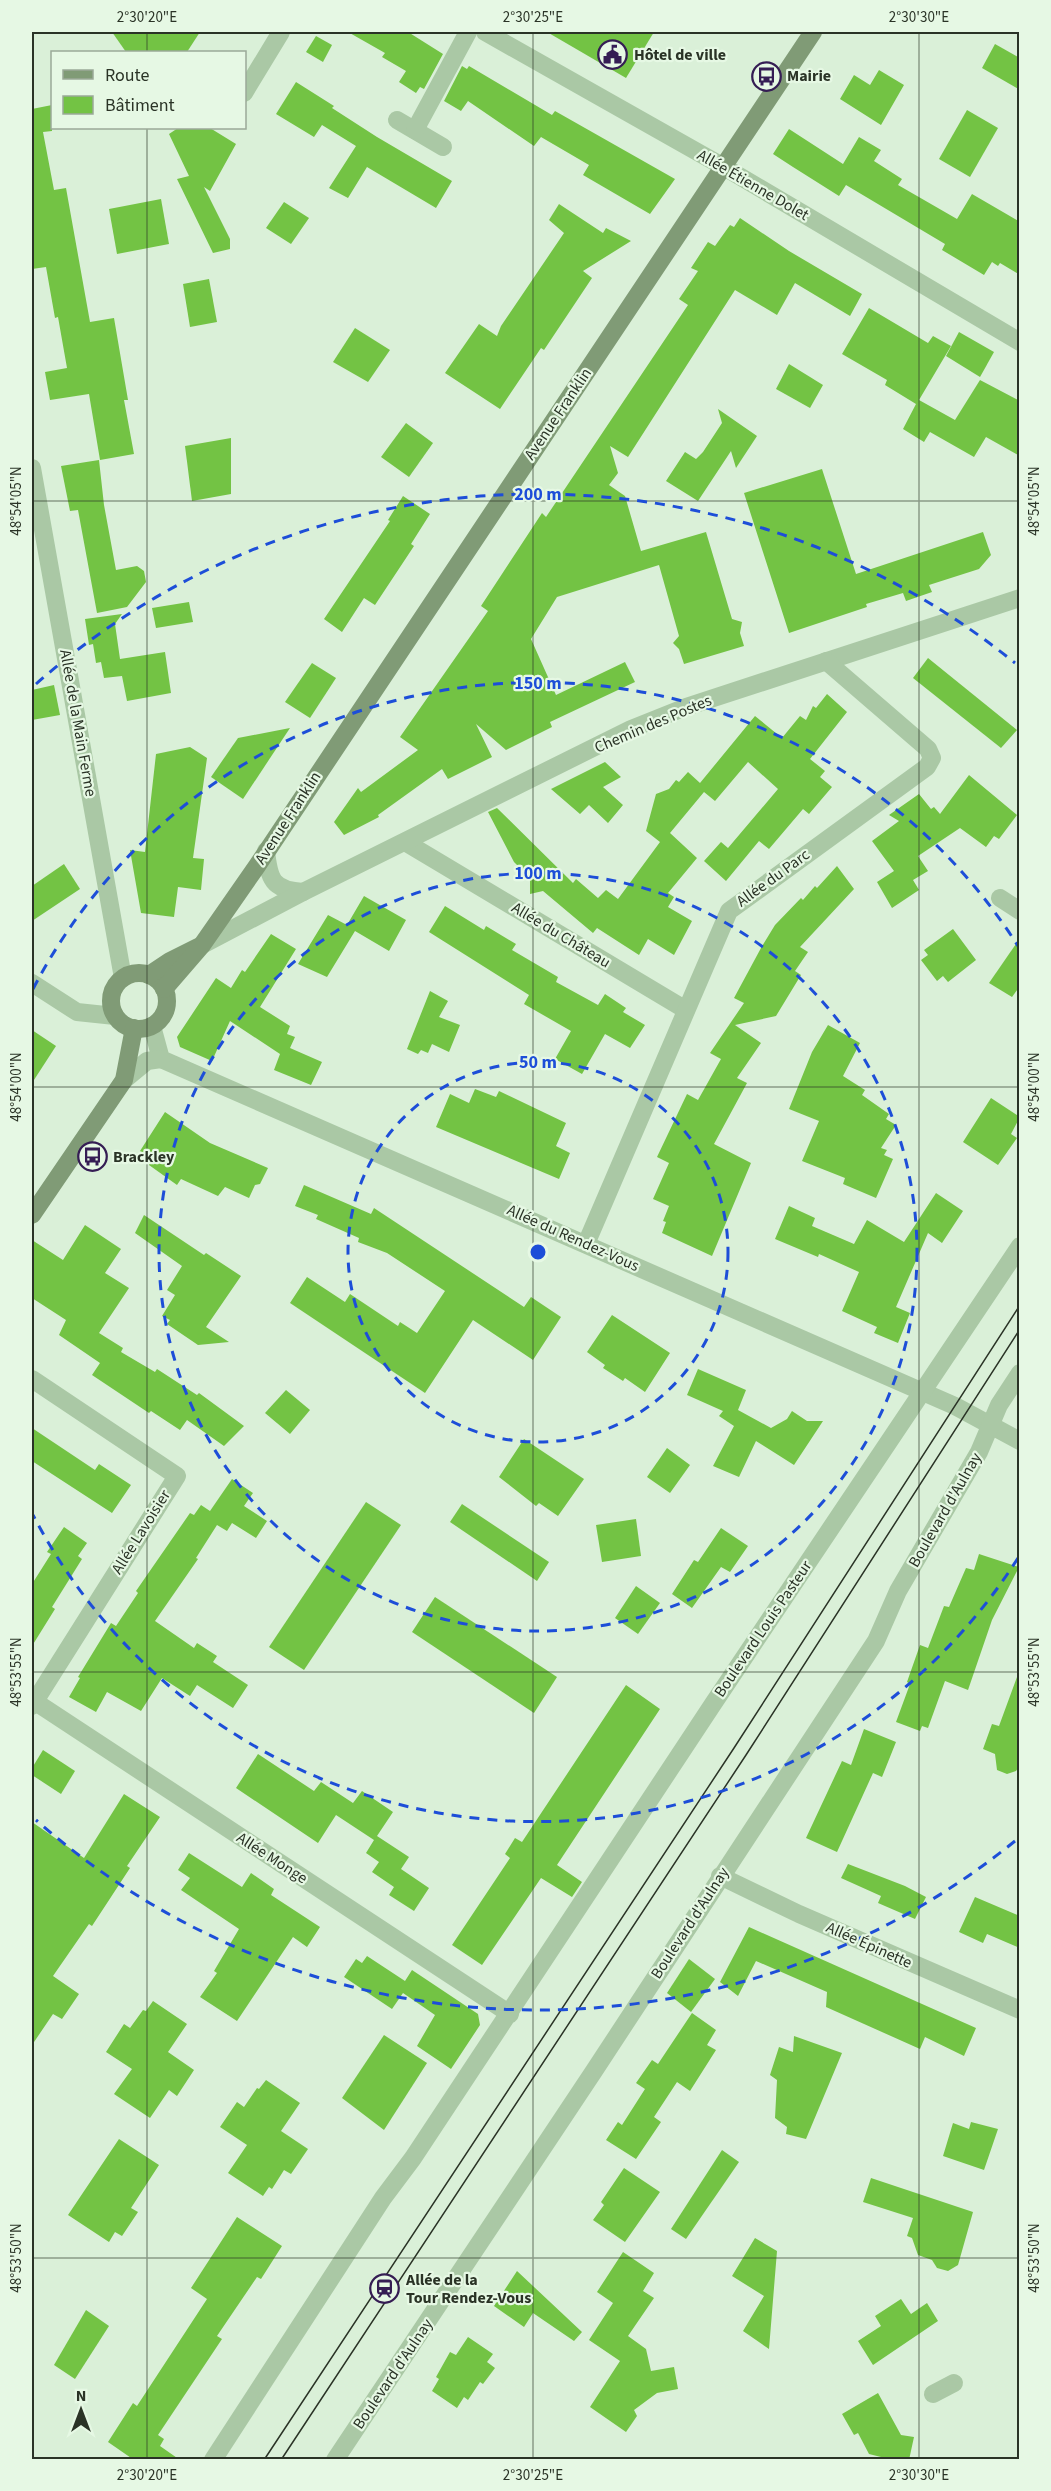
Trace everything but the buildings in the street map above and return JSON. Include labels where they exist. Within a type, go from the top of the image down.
[{"type":"street","points":[[246,90],[281,32]]},
{"type":"street","points":[[415,130],[468,32]]},
{"type":"street","name":"Allée Étienne Dolet","points":[[485,32],[724,167],[1020,342]]},
{"type":"street","name":"Avenue Franklin","points":[[164,989],[202,945],[266,851],[813,32]]},
{"type":"street","points":[[397,120],[442,147]]},
{"type":"street","name":"Allée de la Main Ferme","points":[[32,468],[123,978]]},
{"type":"street","name":"Chemin des Postes","points":[[202,945],[303,892],[631,729],[686,707],[1020,598]]},
{"type":"street","name":"Allée du Parc","points":[[586,1244],[729,911],[927,767],[932,758],[928,749],[826,661]]},
{"type":"street","name":"Allée du Château","points":[[405,842],[686,1010]]},
{"type":"street","points":[[266,851],[269,874],[277,885],[288,891],[303,892]]},
{"type":"street","points":[[1000,898],[1020,911]]},
{"type":"street","name":"Avenue Franklin","points":[[148,975],[202,945]]},
{"type":"street","points":[[140,973],[148,975],[155,978],[164,989],[167,1006],[159,1021],[143,1027],[126,1026],[115,1016],[111,999],[113,991],[123,978],[140,973]]},
{"type":"street","points":[[32,983],[77,1012],[115,1016]]},
{"type":"street","points":[[124,1080],[147,1061],[161,1059],[143,1027]]},
{"type":"street","points":[[32,1215],[124,1080],[143,1027]]},
{"type":"street","name":"Allée du Rendez-Vous","points":[[161,1059],[923,1392],[1020,1441]]},
{"type":"street","name":"Boulevard Louis Pasteur","points":[[510,2014],[713,1704],[1020,1246]]},
{"type":"street","name":"Boulevard d'Aulnay","points":[[335,2460],[876,1641],[897,1591],[980,1452],[987,1425],[1020,1373]]},
{"type":"street","name":"Allée Lavoisier","points":[[32,1379],[177,1476],[33,1704]]},
{"type":"street","name":"Allée Monge","points":[[33,1704],[510,2014]]},
{"type":"street","name":"Allée Épinette","points":[[720,1876],[799,1914],[1020,2010]]},
{"type":"street","points":[[213,2460],[383,2198],[413,2158],[510,2014]]},
{"type":"street","points":[[933,2394],[954,2383]]},
{"type":"tram line","points":[[264,2460],[734,1748],[1020,1305]]},
{"type":"tram line","points":[[281,2460],[746,1755],[1020,1329]]},
{"type":"place","name":"Hôtel de ville","points":[[613,55]]},
{"type":"place","name":"Mairie","points":[[766,76]]},
{"type":"place","name":"Brackley","points":[[92,1157]]},
{"type":"place","name":"Allée de la Tour Rendez-Vous","points":[[385,2289]]}]
